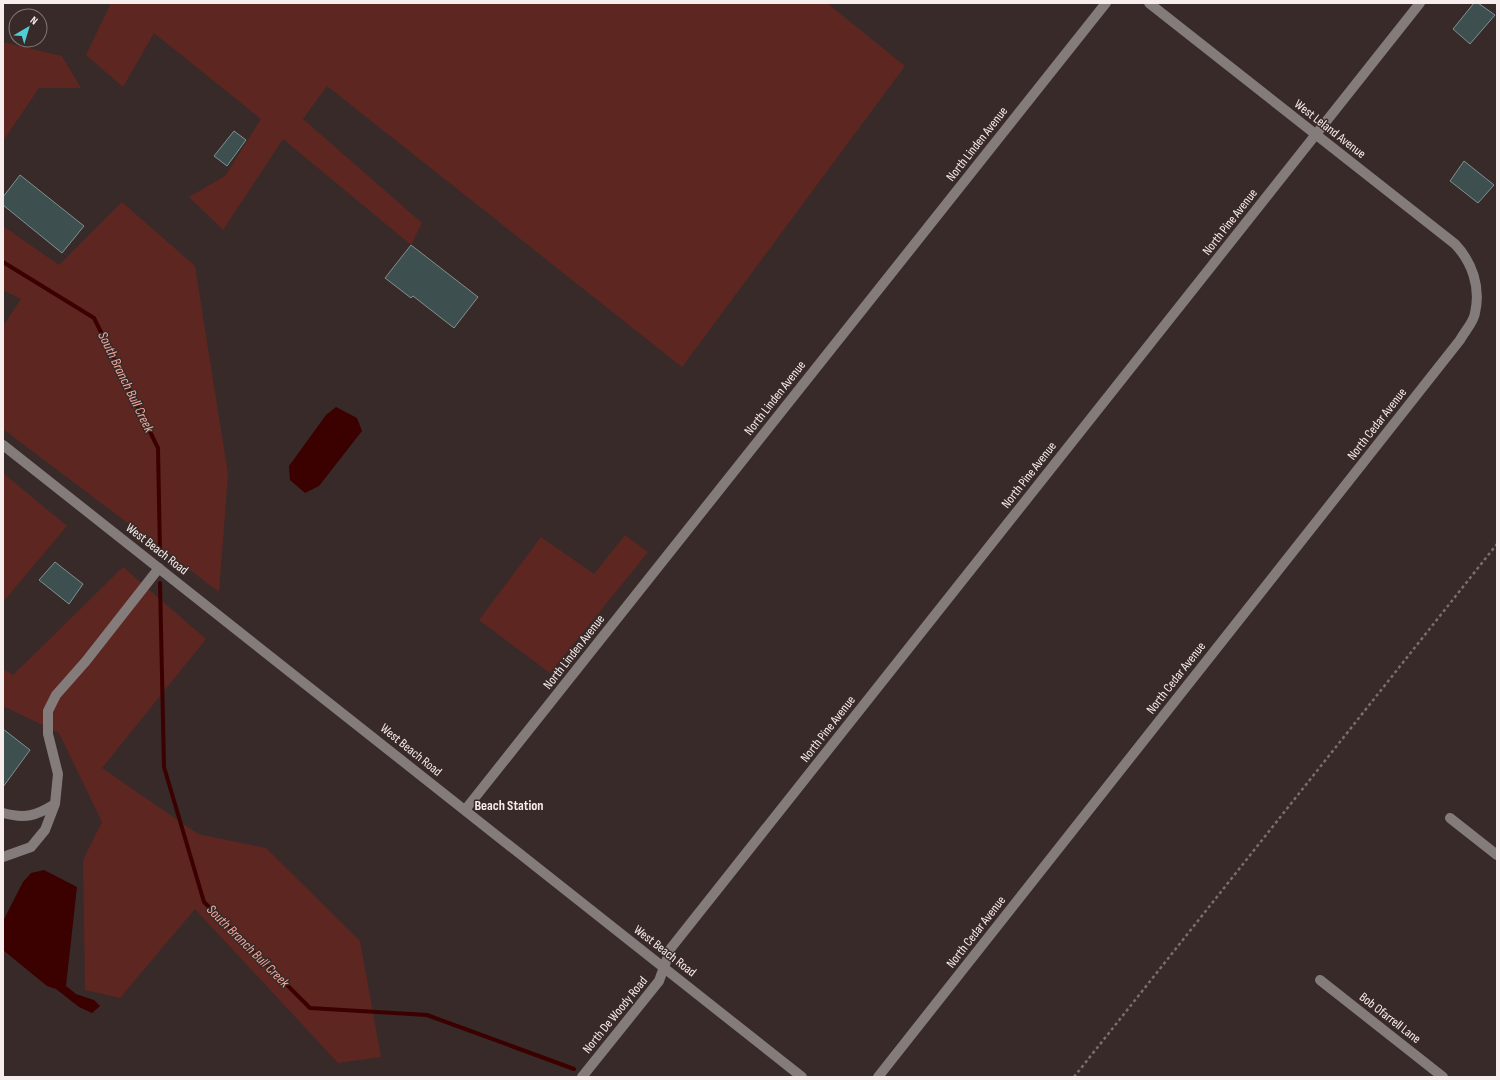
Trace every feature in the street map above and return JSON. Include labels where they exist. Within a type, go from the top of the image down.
[{"type":"street","name":"North Linden Avenue","points":[[465,810],[1106,3]]},
{"type":"street","name":"West Leland Avenue","points":[[1150,3],[1455,244],[1467,256],[1475,278],[1476,287]]},
{"type":"street","name":"North Pine Avenue","points":[[664,967],[670,948],[1420,3]]},
{"type":"street","name":"North Cedar Avenue","points":[[878,1077],[1460,340],[1475,314],[1476,287]]},
{"type":"street","name":"West Beach Road","points":[[3,444],[802,1077]]},
{"type":"street","points":[[3,858],[31,847],[44,830],[55,804],[58,774],[48,734],[48,711],[56,695],[86,661],[159,568]]},
{"type":"street","points":[[3,813],[18,818],[40,814],[55,804]]},
{"type":"street","points":[[1450,818],[1497,855]]},
{"type":"street","name":"North De Woody Road","points":[[582,1077],[659,981],[664,967]]},
{"type":"street","name":"Bob Ofarrell Lane","points":[[1320,980],[1443,1077]]},
{"type":"path","points":[[1074,1077],[1497,544]]},
{"type":"shaded area","points":[[111,3],[827,3],[905,66],[682,367],[327,86],[303,119],[422,223],[411,245],[283,139],[223,230],[189,197],[225,176],[261,119],[154,33],[123,87],[86,55]]},
{"type":"shaded area","points":[[3,42],[8,43],[8,48],[28,48],[62,56],[81,88],[39,88],[3,141]]},
{"type":"shaded area","points":[[122,202],[195,266],[228,474],[219,592],[3,429],[3,326],[21,299],[3,290],[3,226],[59,265]]},
{"type":"shaded area","points":[[336,407],[357,418],[362,431],[319,486],[305,493],[290,480],[289,466],[326,415]]},
{"type":"shaded area","points":[[3,473],[67,526],[3,602]]},
{"type":"shaded area","points":[[625,535],[648,552],[550,673],[479,620],[541,537],[594,574]]},
{"type":"shaded area","points":[[123,567],[206,639],[102,768],[198,834],[266,848],[360,941],[381,1057],[338,1063],[195,909],[120,998],[85,990],[83,860],[102,822],[59,733],[3,706],[3,669],[13,675]]},
{"type":"shaded area","points":[[44,870],[77,887],[66,986],[76,994],[94,1000],[100,1006],[92,1013],[79,1007],[56,989],[47,986],[3,950],[3,921],[23,882],[31,873]]},
{"type":"building","points":[[1474,3],[1478,3],[1495,15],[1470,44],[1453,29]]},
{"type":"building","points":[[234,131],[246,140],[227,166],[214,156]]},
{"type":"building","points":[[1464,161],[1494,185],[1478,203],[1450,181]]},
{"type":"building","points":[[20,175],[84,226],[62,253],[3,205],[3,197]]},
{"type":"building","points":[[411,245],[478,297],[454,328],[413,296],[411,298],[385,278]]},
{"type":"building","points":[[55,562],[83,584],[69,604],[39,580]]},
{"type":"building","points":[[3,729],[30,750],[3,787]]},
{"type":"waterway","name":"South Branch Bull Creek","points":[[3,262],[94,318],[158,448],[160,553]]},
{"type":"waterway","name":"South Branch Bull Creek","points":[[160,583],[164,767],[204,902],[310,1008],[427,1015],[574,1069]]},
{"type":"district","name":"Beach Station","points":[[509,805]]}]
